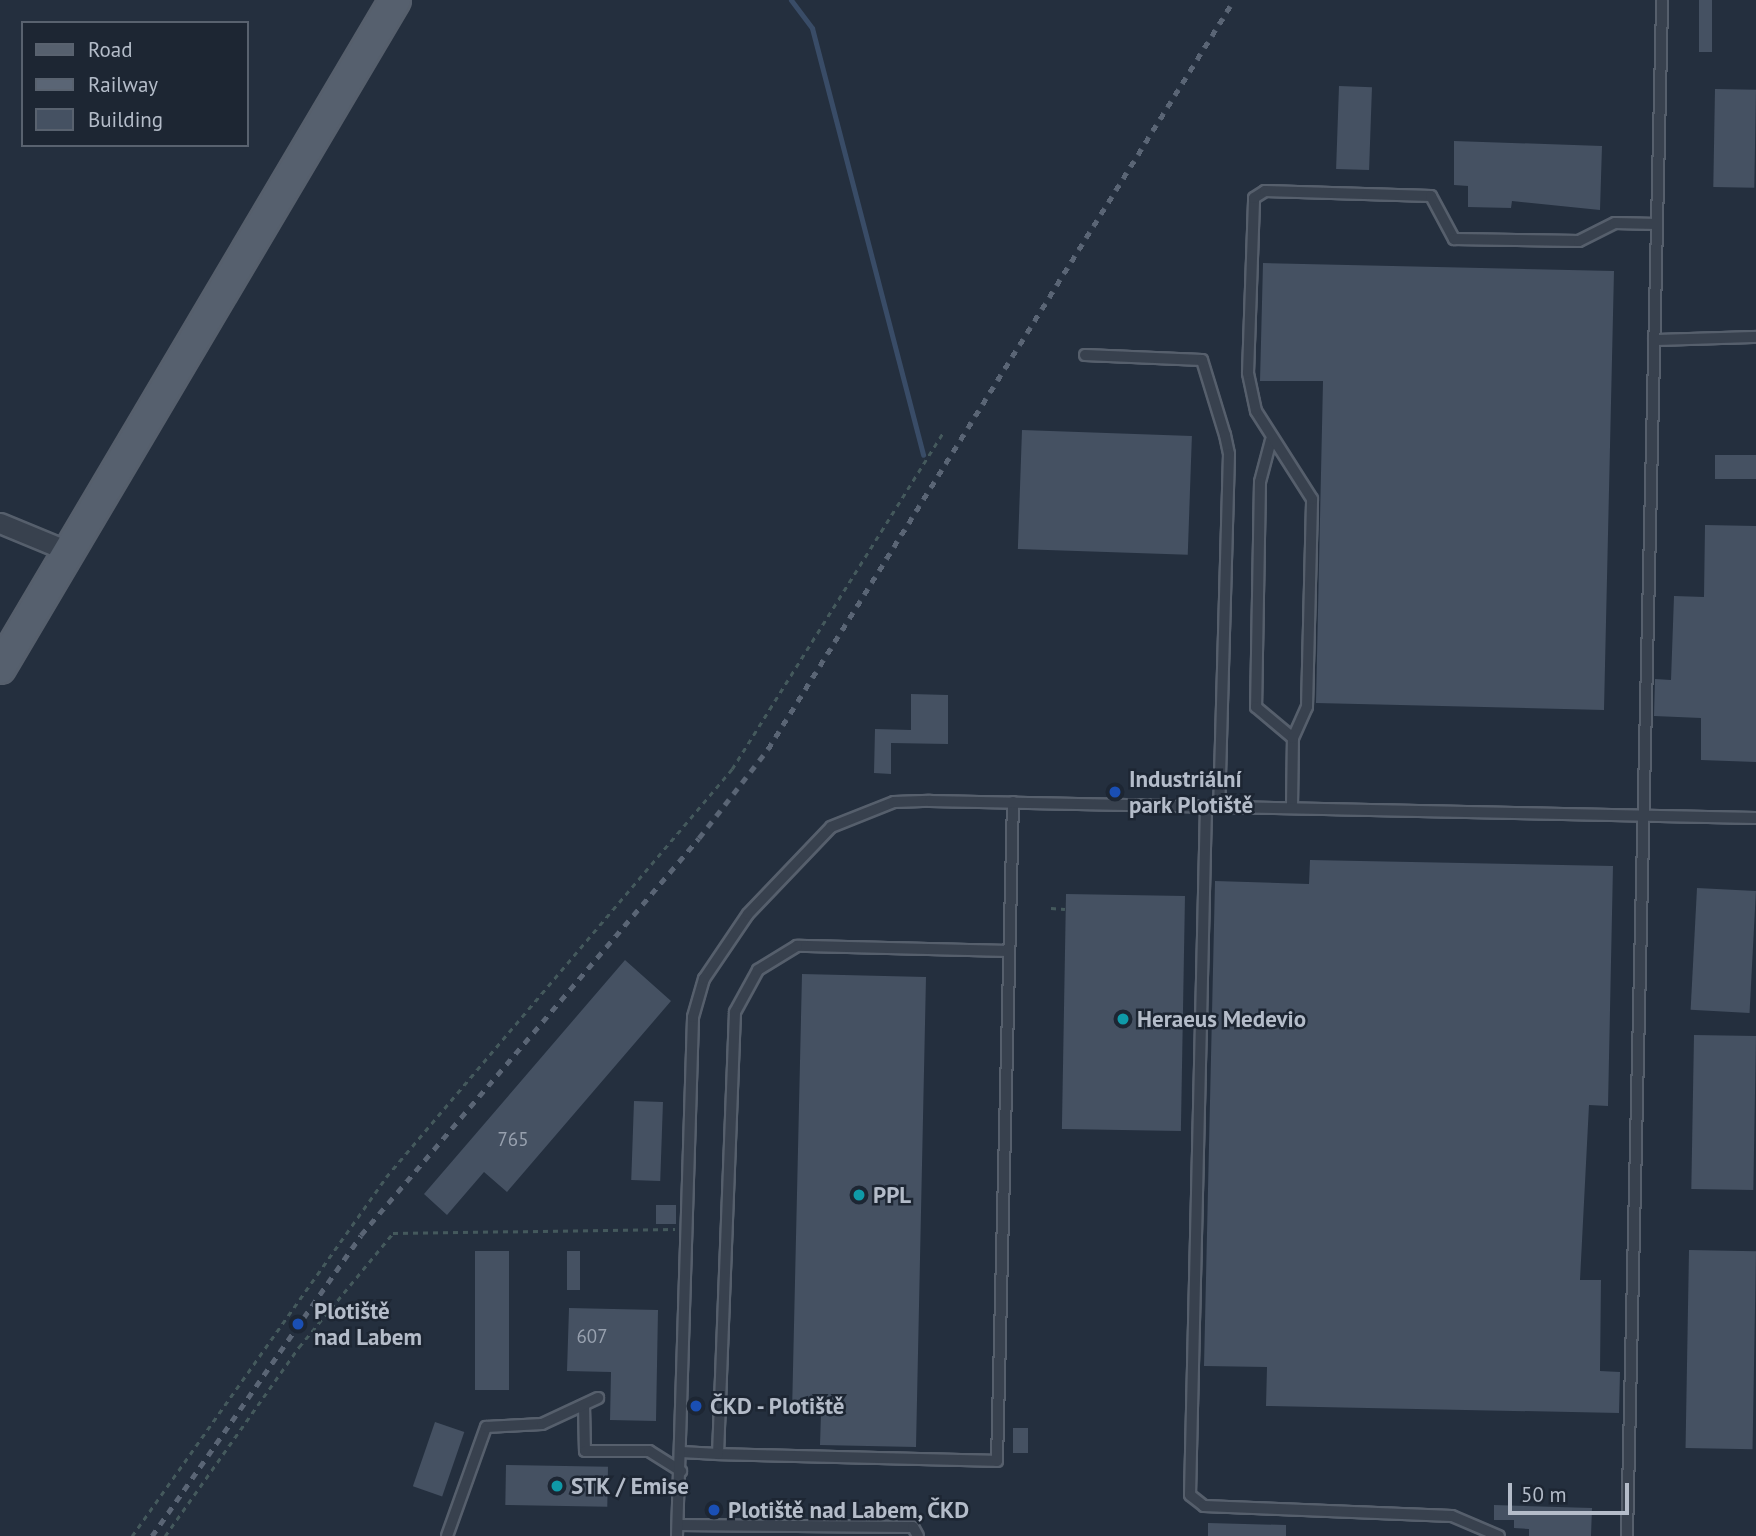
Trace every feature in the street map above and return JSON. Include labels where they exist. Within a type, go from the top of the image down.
[{"type":"main road","points":[[0,668],[395,0]]},
{"type":"street","points":[[0,523],[70,552]]},
{"type":"lane","points":[[1627,1536],[1640,815],[1662,0]]},
{"type":"lane","points":[[1292,807],[1293,737],[1307,707],[1312,499],[1271,440],[1256,411],[1248,373],[1254,198],[1265,191],[1431,196],[1454,239],[1579,241],[1615,223],[1657,224]]},
{"type":"lane","points":[[1654,340],[1756,337]]},
{"type":"lane","points":[[1085,355],[1202,360],[1225,435],[1229,454],[1219,807]]},
{"type":"lane","points":[[1271,440],[1260,482],[1256,707],[1293,737]]},
{"type":"lane","points":[[918,1536],[913,1527],[678,1530],[693,1017],[704,979],[748,914],[831,827],[860,813],[894,802],[1292,807],[1756,818]]},
{"type":"lane","points":[[681,1452],[997,1461],[1013,802]]},
{"type":"lane","points":[[1206,806],[1190,1495],[1204,1506],[1452,1516],[1499,1536]]},
{"type":"lane","points":[[718,1454],[735,1012],[758,970],[797,946],[1009,951]]},
{"type":"lane","points":[[446,1536],[486,1427],[542,1424],[598,1398]]},
{"type":"lane","points":[[584,1405],[585,1451],[649,1451],[681,1471]]},
{"type":"path","points":[[132,1536],[379,1186],[732,769],[943,433]]},
{"type":"path","points":[[1051,908],[1065,909]]},
{"type":"path","points":[[165,1536],[299,1347],[393,1233],[685,1229]]},
{"type":"building","points":[[1699,0],[1712,0],[1712,52],[1699,52]]},
{"type":"building","points":[[1339,86],[1372,87],[1369,170],[1336,169]]},
{"type":"building","points":[[1715,89],[1756,90],[1754,188],[1713,187]]},
{"type":"building","points":[[1454,141],[1602,146],[1600,210],[1512,201],[1511,208],[1468,207],[1468,186],[1454,185]]},
{"type":"building","points":[[1263,263],[1614,271],[1604,710],[1316,703],[1323,381],[1260,381]]},
{"type":"building","points":[[1022,430],[1192,436],[1188,555],[1018,549]]},
{"type":"building","points":[[1715,455],[1756,455],[1756,479],[1715,479]]},
{"type":"building","points":[[1705,525],[1756,526],[1756,762],[1701,760],[1701,718],[1654,716],[1655,679],[1671,680],[1674,596],[1704,597]]},
{"type":"building","points":[[911,694],[948,695],[948,744],[891,743],[891,774],[874,773],[875,729],[911,730]]},
{"type":"building","points":[[1310,860],[1613,866],[1608,1106],[1589,1105],[1580,1280],[1601,1280],[1600,1371],[1620,1372],[1619,1413],[1266,1406],[1267,1367],[1204,1366],[1215,881],[1309,884]]},
{"type":"building","points":[[1697,888],[1756,891],[1750,1013],[1691,1010]]},
{"type":"building","name":"Heraeus Medevio","points":[[1066,894],[1185,896],[1181,1131],[1062,1129]]},
{"type":"building","points":[[625,960],[671,1001],[507,1192],[484,1172],[447,1215],[424,1194]]},
{"type":"building","name":"PPL","points":[[802,974],[926,977],[916,1447],[820,1445],[821,1413],[792,1413]]},
{"type":"building","points":[[1694,1035],[1756,1036],[1753,1190],[1691,1189]]},
{"type":"building","points":[[634,1101],[663,1102],[660,1181],[631,1180]]},
{"type":"building","points":[[656,1205],[676,1205],[676,1224],[656,1224]]},
{"type":"building","points":[[1689,1250],[1756,1251],[1753,1449],[1686,1448]]},
{"type":"building","points":[[475,1251],[509,1251],[509,1390],[475,1390]]},
{"type":"building","points":[[567,1251],[580,1251],[580,1290],[567,1290]]},
{"type":"building","points":[[569,1308],[658,1310],[656,1421],[610,1420],[611,1372],[567,1371]]},
{"type":"building","points":[[435,1422],[464,1432],[442,1496],[413,1486]]},
{"type":"building","points":[[1013,1428],[1028,1428],[1028,1453],[1013,1453]]},
{"type":"building","name":"STK / Emise","points":[[506,1465],[608,1467],[607,1507],[505,1505]]},
{"type":"building","points":[[1494,1505],[1592,1508],[1591,1536],[1529,1536],[1529,1529],[1514,1528],[1514,1520],[1494,1520]]},
{"type":"building","points":[[1208,1523],[1286,1525],[1286,1536],[1208,1536]]},
{"type":"waterway","points":[[791,0],[812,28],[923,455]]},
{"type":"railway","points":[[152,1536],[361,1235],[699,838],[768,749],[1234,0]]},
{"type":"place","name":"Industriální park Plotiště","points":[[1115,792]]},
{"type":"place","name":"Heraeus Medevio","points":[[1123,1019]]},
{"type":"place","name":"PPL","points":[[859,1195]]},
{"type":"place","name":"Plotiště nad Labem","points":[[298,1324]]},
{"type":"place","name":"ČKD - Plotiště","points":[[696,1406]]},
{"type":"place","name":"STK / Emise","points":[[557,1486]]},
{"type":"place","name":"Plotiště nad Labem, ČKD","points":[[714,1510]]}]
